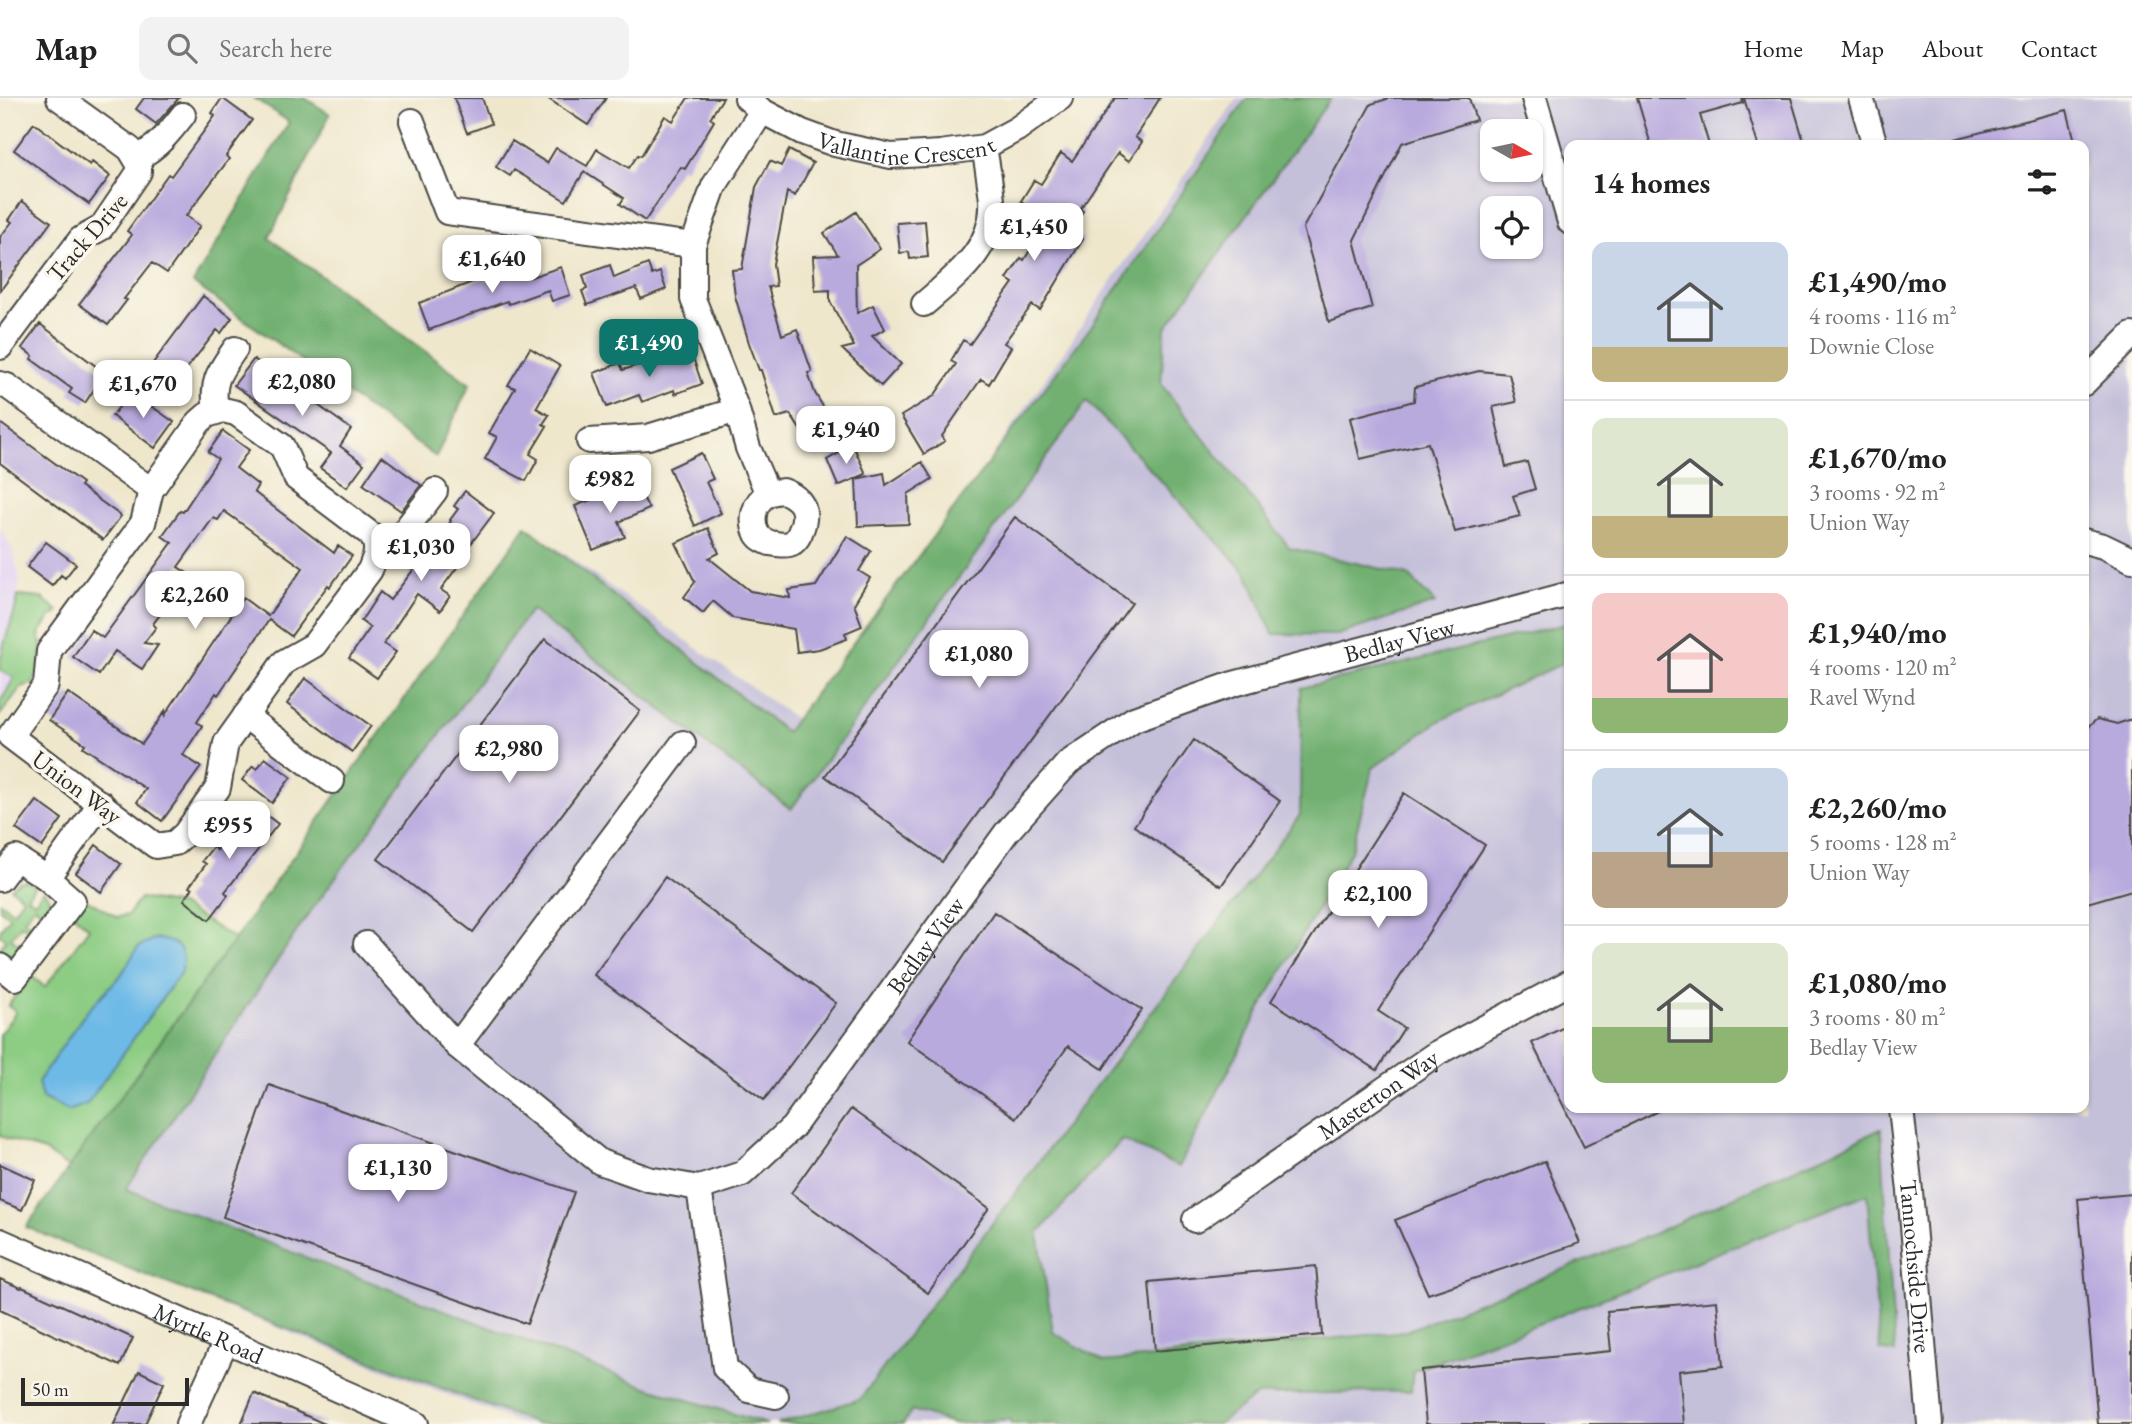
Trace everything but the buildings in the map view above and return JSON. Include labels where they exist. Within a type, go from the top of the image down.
[{"type":"street","points":[[60,98],[130,149],[137,158],[167,137],[183,115]]},
{"type":"street","name":"Vallantine Crescent","points":[[755,105],[802,132],[835,144],[891,156],[984,147],[1017,129],[1060,98]]},
{"type":"street","points":[[1534,98],[1564,201]]},
{"type":"street","points":[[1861,98],[1874,140]]},
{"type":"street","points":[[755,105],[714,186],[694,245],[693,299],[737,410],[748,448],[768,494]]},
{"type":"street","points":[[412,121],[447,212],[694,245]]},
{"type":"street","points":[[924,304],[967,266],[988,236],[992,203],[984,147]]},
{"type":"street","name":"Track Drive","points":[[0,347],[81,239],[101,228],[135,180],[139,172],[137,158]]},
{"type":"street","points":[[2089,378],[2132,335]]},
{"type":"street","points":[[235,349],[215,380],[216,411],[236,413],[282,446],[296,478],[364,528],[373,536],[376,545],[393,541],[402,534],[435,491]]},
{"type":"street","points":[[0,384],[7,386],[151,490]]},
{"type":"street","points":[[589,441],[648,437],[737,410]]},
{"type":"street","name":"Union Way","points":[[216,411],[199,422],[151,490],[143,523],[49,651],[46,685],[10,736],[150,843],[156,846],[175,843],[218,788],[226,743],[284,662],[314,645],[370,570],[376,554],[376,545]]},
{"type":"street","points":[[2089,542],[2132,560]]},
{"type":"street","name":"Bedlay View","points":[[366,944],[457,1045],[600,1163],[648,1179],[699,1188],[742,1174],[793,1127],[1006,833],[1068,763],[1134,719],[1233,684],[1564,596]]},
{"type":"street","points":[[245,716],[332,780]]},
{"type":"street","points":[[457,1045],[683,743]]},
{"type":"street","points":[[47,878],[101,803]]},
{"type":"street","points":[[0,879],[16,858],[47,878],[73,901],[15,978],[0,966]]},
{"type":"street","name":"Masterton Way","points":[[1195,1220],[1437,1053],[1564,985]]},
{"type":"street","name":"Tannochside Drive","points":[[1902,1113],[1930,1424]]},
{"type":"street","points":[[699,1188],[725,1368],[749,1390],[776,1396]]},
{"type":"street","name":"Myrtle Road","points":[[0,1241],[416,1424]]},
{"type":"street","points":[[188,1424],[226,1341]]},
{"type":"shaded area","points":[[1237,98],[2132,98],[2132,1424],[521,1424],[26,1227],[235,939],[526,526],[807,727]]},
{"type":"shaded area","points":[[0,528],[13,550],[20,580],[14,616],[0,658]]},
{"type":"shaded area","points":[[0,670],[14,677],[0,703]]},
{"type":"green space","points":[[254,98],[305,98],[330,114],[269,238],[470,384],[436,457],[193,283],[289,122]]},
{"type":"green space","points":[[1247,98],[1331,98],[1165,329],[1161,384],[1290,548],[1408,575],[1435,603],[1337,635],[1273,634],[1247,574],[1087,401],[791,809],[531,610],[303,922],[126,1189],[652,1389],[767,1424],[536,1424],[26,1227],[235,939],[526,526],[786,732],[1093,324]]},
{"type":"green space","points":[[18,596],[42,598],[58,611],[39,634],[41,660],[38,674],[32,684],[21,687],[0,715],[0,703],[14,678],[0,670],[2,651]]},
{"type":"green space","points":[[1564,624],[1564,663],[1439,721],[1373,768],[1351,851],[1259,1011],[1179,1167],[1122,1140],[1038,1233],[1053,1332],[1104,1362],[1406,1331],[1653,1234],[1881,1129],[1895,1353],[1880,1350],[1867,1194],[1413,1371],[1411,1391],[1257,1395],[1218,1424],[1011,1424],[1010,1419],[953,1424],[912,1410],[903,1424],[778,1424],[860,1399],[1300,815],[1301,688]]},
{"type":"green space","points":[[19,882],[36,884],[27,897],[35,902],[43,890],[48,896],[50,905],[47,915],[34,906],[24,920],[37,930],[34,934],[21,925],[11,938],[24,948],[13,955],[0,955],[0,949],[6,939],[0,935],[0,930],[10,917],[0,909],[0,902],[13,912],[23,898],[11,888]]},
{"type":"green space","points":[[140,898],[180,905],[235,939],[69,1168],[44,1151],[0,1136],[0,1034],[16,1012],[8,1006],[30,975],[45,987],[89,928],[74,915],[86,899],[117,917],[128,915]]},
{"type":"water","points":[[153,939],[168,941],[178,947],[183,957],[181,972],[87,1104],[69,1111],[42,1098],[38,1082],[86,1012],[121,975],[138,947]]}]
